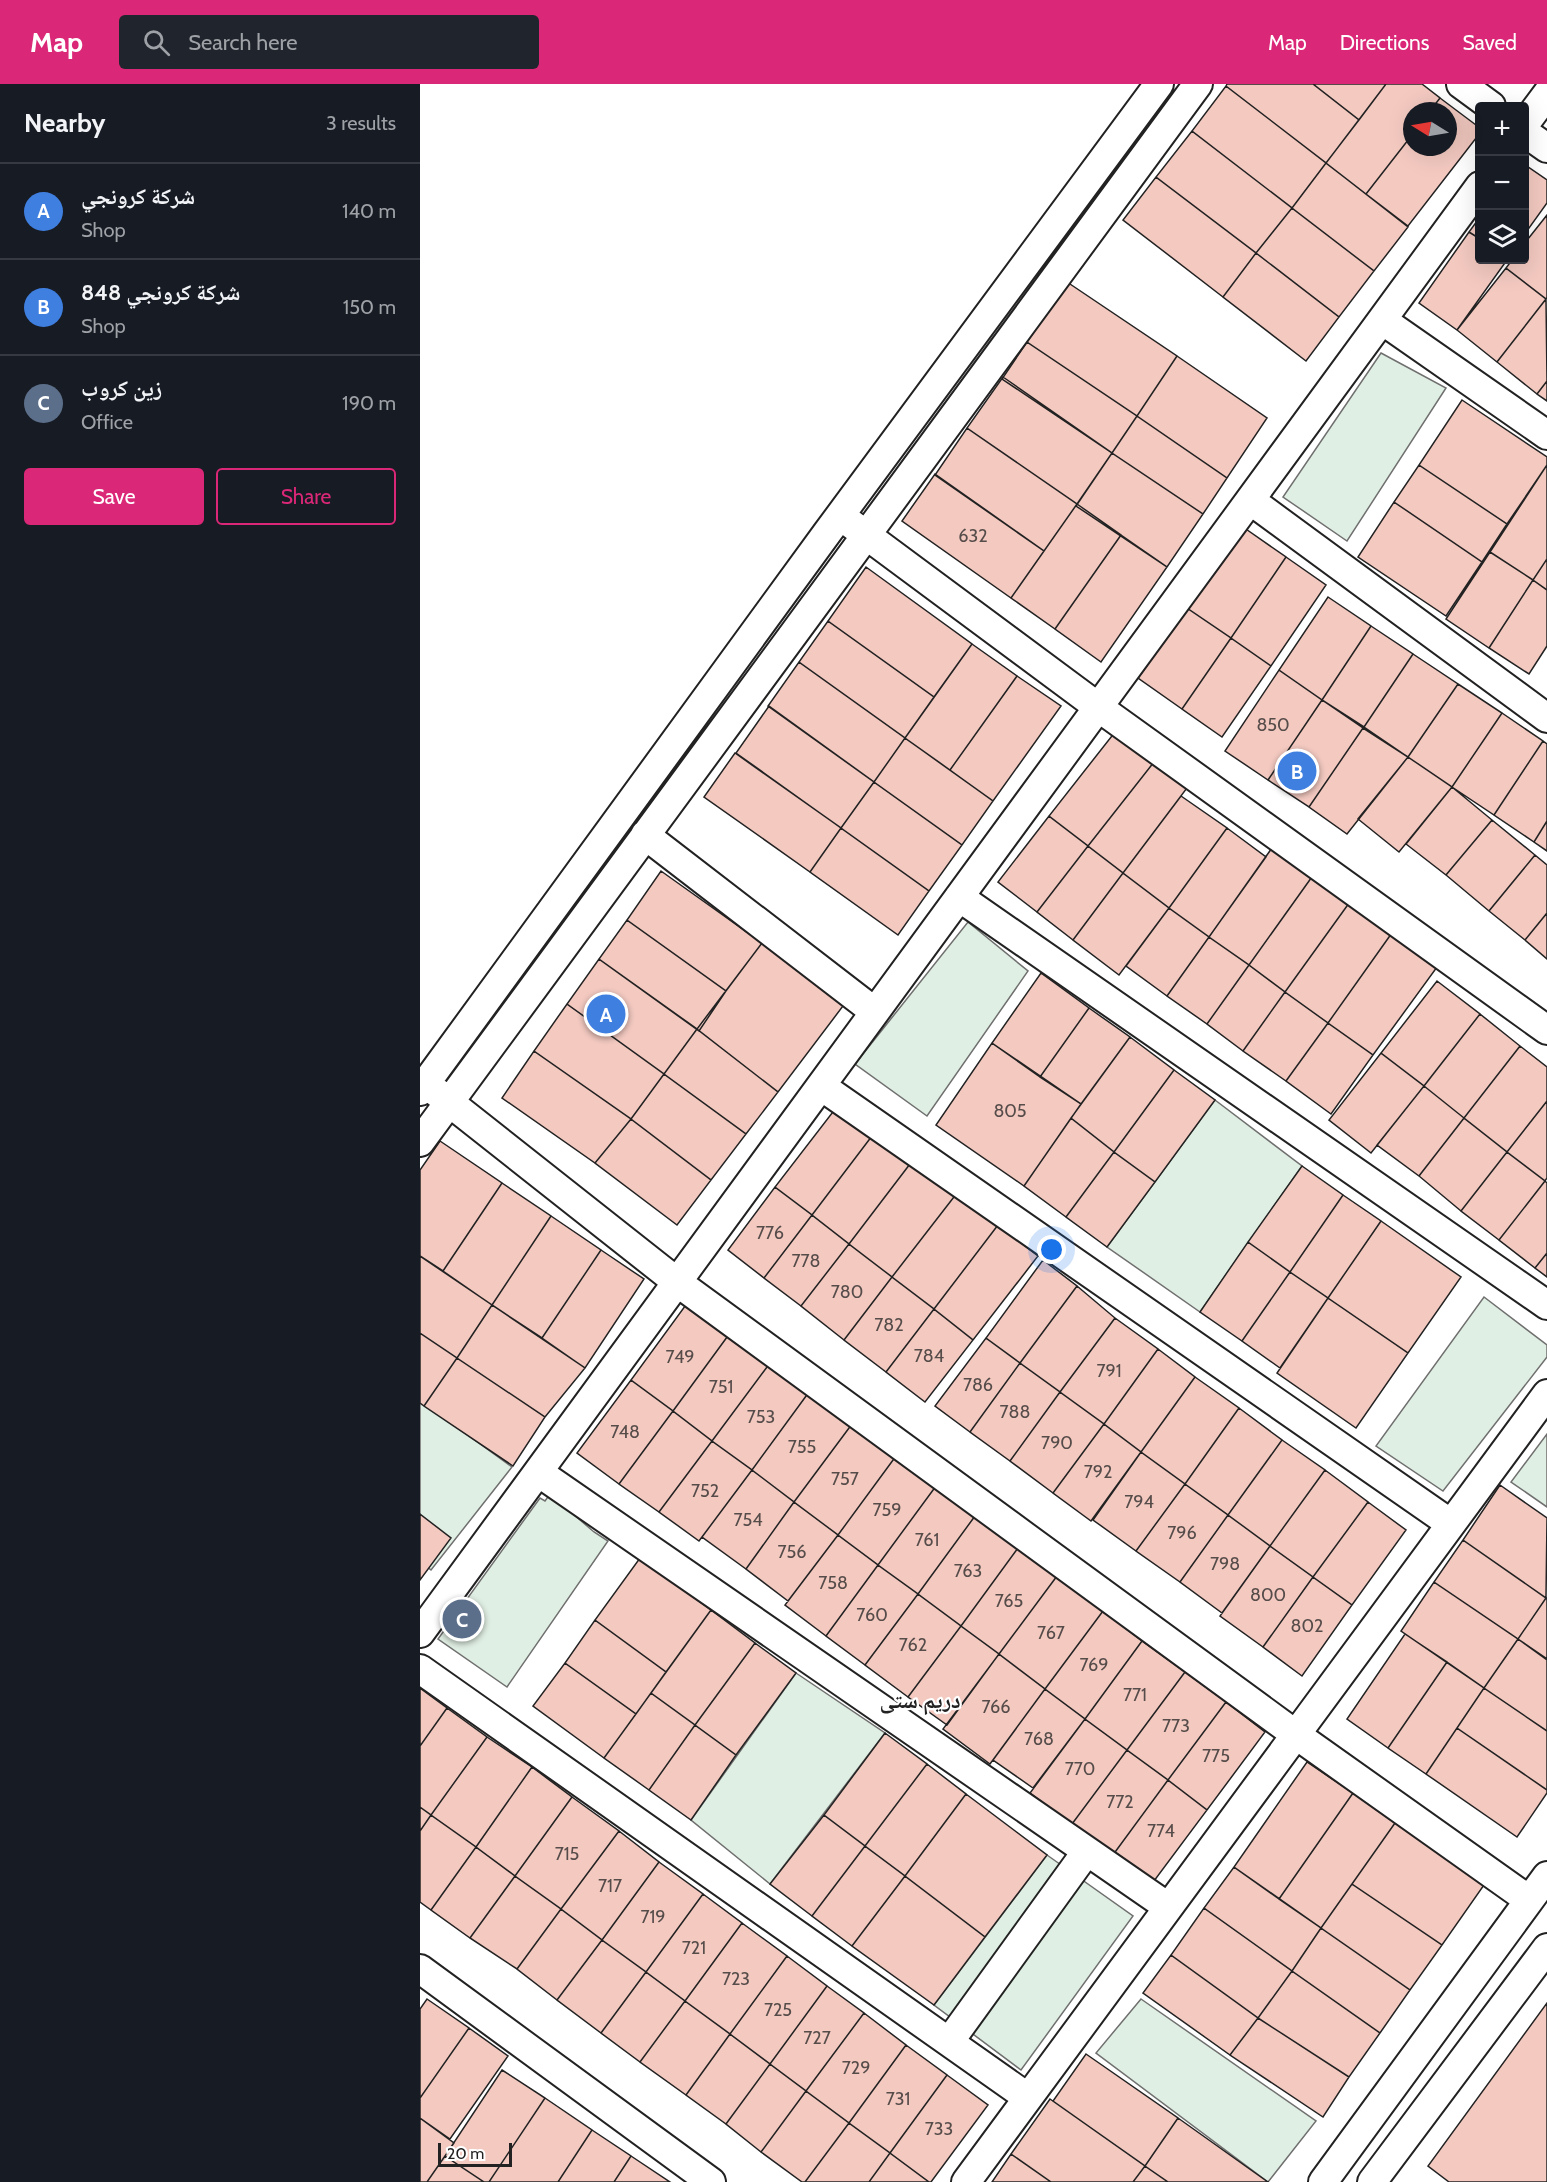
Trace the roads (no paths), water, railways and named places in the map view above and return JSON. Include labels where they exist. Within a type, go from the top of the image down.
[{"type":"street","points":[[1159,84],[840,515],[423,1087],[449,1102],[677,1282],[1295,1734],[1529,1900]]},
{"type":"street","points":[[420,1142],[1198,84]]},
{"type":"street","points":[[1461,84],[1486,102]]},
{"type":"street","points":[[1529,118],[1547,94]]},
{"type":"street","points":[[1529,135],[1547,148]]},
{"type":"street","points":[[420,1632],[1475,192]]},
{"type":"street","points":[[1382,320],[1547,435]]},
{"type":"street","points":[[1250,500],[1547,718]]},
{"type":"street","points":[[840,515],[1098,707],[1547,1030]]},
{"type":"street","points":[[645,835],[875,1011]]},
{"type":"street","points":[[959,897],[1547,1305]]},
{"type":"street","points":[[821,1086],[1451,1524]]},
{"type":"street","points":[[966,2182],[1547,1395]]},
{"type":"street","points":[[538,1472],[1168,1907]]},
{"type":"street","points":[[420,1670],[1028,2097]]},
{"type":"street","points":[[949,2042],[1087,1851]]},
{"type":"street","points":[[1323,2182],[1547,1876]]},
{"type":"street","points":[[1372,2182],[1547,1948]]},
{"type":"street","points":[[1487,1960],[1520,1985]]},
{"type":"street","points":[[420,1969],[711,2182]]},
{"type":"place","name":"شركة كرونجي 848","points":[[1297,771]]},
{"type":"place","name":"شركة كرونجي","points":[[606,1014]]},
{"type":"place","name":"زين كروب","points":[[462,1619]]},
{"type":"district","name":"دریم ستی","points":[[920,1700]]}]
